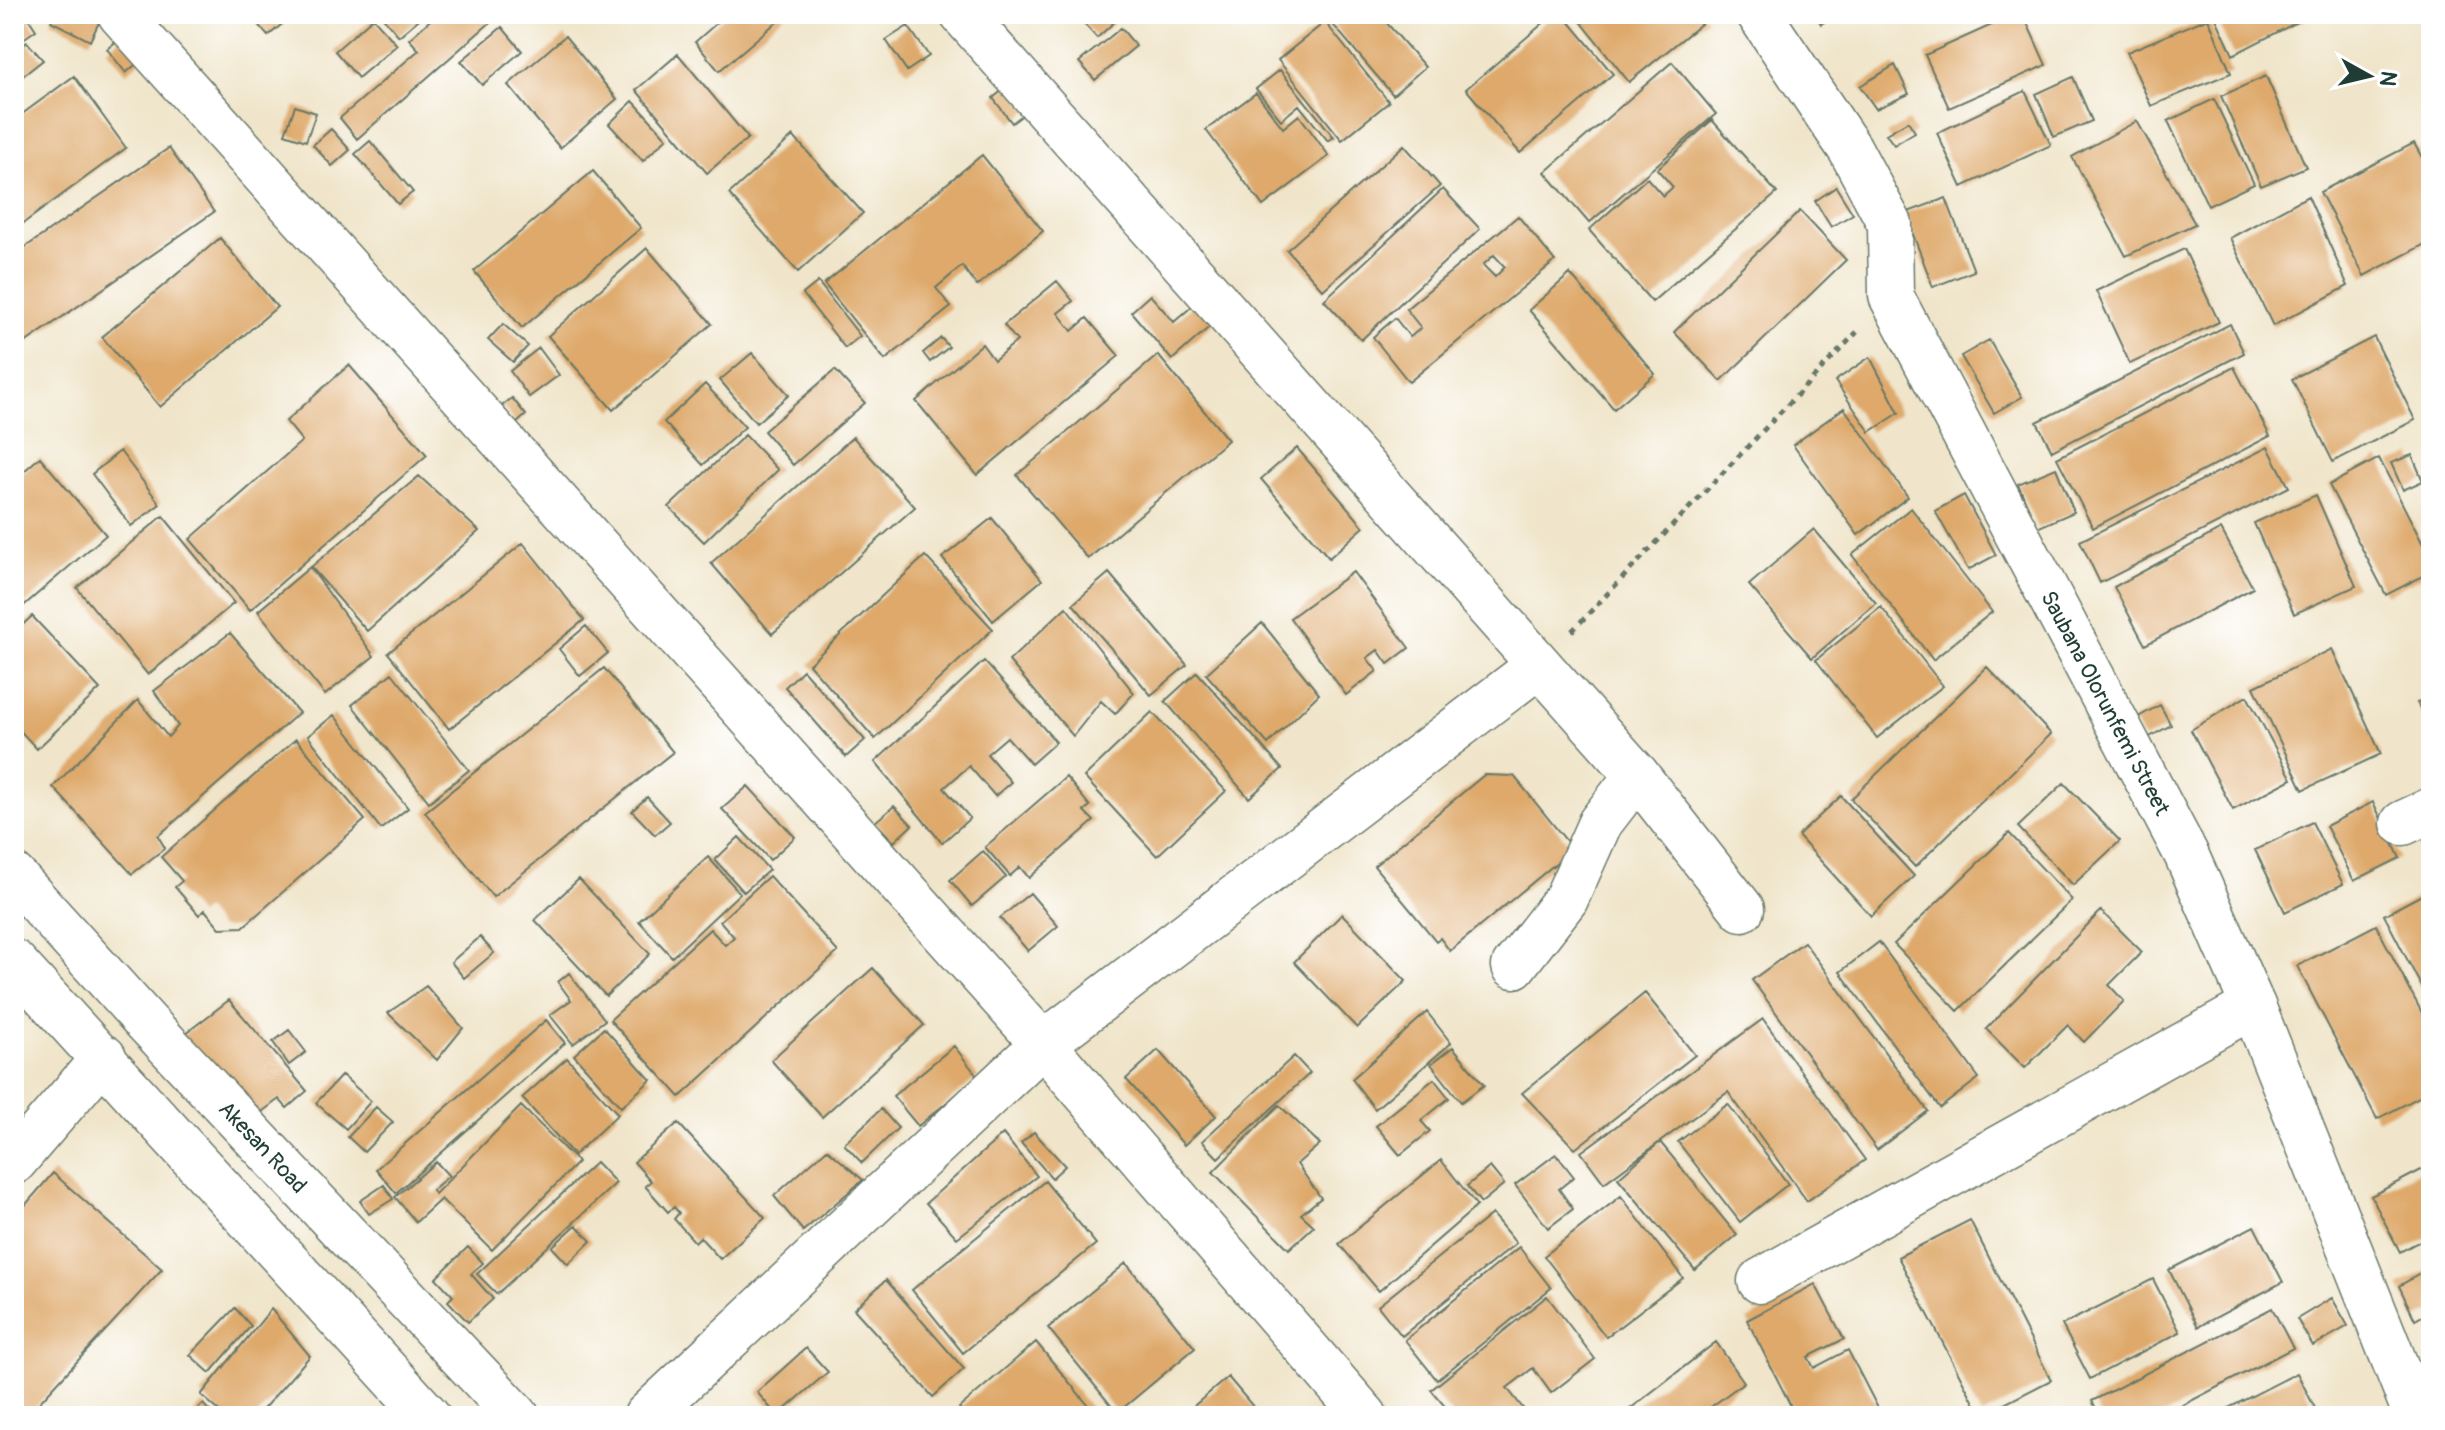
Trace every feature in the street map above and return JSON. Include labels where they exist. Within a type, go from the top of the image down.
[{"type":"street","points":[[120,14],[1043,1044],[1365,1416]]},
{"type":"street","points":[[962,14],[1637,775],[1742,909]]},
{"type":"street","name":"Saubana Olorunfemi Street","points":[[1759,14],[1850,149],[1890,224],[1891,296],[2186,854],[2253,1006],[2416,1416]]},
{"type":"street","points":[[646,1416],[1043,1044],[1538,666]]},
{"type":"street","points":[[1514,966],[1566,899],[1600,823],[1637,775]]},
{"type":"street","name":"Akesan Road","points":[[14,876],[156,1033],[517,1416]]},
{"type":"street","points":[[14,962],[104,1057],[428,1416]]},
{"type":"street","points":[[1760,1281],[2253,1006]]},
{"type":"street","points":[[14,1162],[104,1057]]},
{"type":"path","points":[[1538,666],[1891,296]]},
{"type":"building","points":[[55,14],[103,14],[90,41],[51,21]]},
{"type":"building","points":[[249,14],[294,14],[268,36]]},
{"type":"building","points":[[380,14],[425,14],[399,36]]},
{"type":"building","points":[[437,14],[500,14],[357,139],[340,118],[419,50],[409,39]]},
{"type":"building","points":[[727,14],[786,14],[719,71],[695,42]]},
{"type":"building","points":[[1075,14],[1123,14],[1097,38]]},
{"type":"building","points":[[1324,14],[1379,14],[1425,67],[1393,95]]},
{"type":"building","points":[[1554,14],[1563,14],[1613,74],[1520,153],[1466,89]]},
{"type":"building","points":[[1575,14],[1703,14],[1707,19],[1629,82]]},
{"type":"building","points":[[1815,14],[1838,14],[1821,24]]},
{"type":"building","points":[[2016,14],[2023,14],[2046,65],[1949,108],[1925,55]]},
{"type":"building","points":[[2214,14],[2313,14],[2233,55]]},
{"type":"building","points":[[27,16],[36,30],[19,42],[14,36],[14,26]]},
{"type":"building","points":[[373,18],[397,45],[358,78],[335,51]]},
{"type":"building","points":[[2208,18],[2231,73],[2151,106],[2127,52]]},
{"type":"building","points":[[1325,22],[1389,102],[1342,140],[1278,60]]},
{"type":"building","points":[[908,26],[929,56],[907,71],[886,40]]},
{"type":"building","points":[[502,27],[522,51],[482,85],[461,61]]},
{"type":"building","points":[[1121,28],[1136,46],[1095,80],[1079,62]]},
{"type":"building","points":[[124,35],[143,58],[126,73],[107,49]]},
{"type":"building","points":[[565,36],[617,99],[560,148],[508,85]]},
{"type":"building","points":[[27,42],[43,60],[14,83],[14,53]]},
{"type":"building","points":[[678,54],[748,138],[707,173],[636,90]]},
{"type":"building","points":[[1672,62],[1716,114],[1589,223],[1545,172]]},
{"type":"building","points":[[1895,65],[1909,94],[1876,109],[1860,86]]},
{"type":"building","points":[[1280,70],[1334,137],[1328,141],[1299,105],[1281,120],[1256,89]]},
{"type":"building","points":[[74,76],[126,148],[14,230],[14,120]]},
{"type":"building","points":[[2266,76],[2306,167],[2261,186],[2221,96]]},
{"type":"building","points":[[2073,77],[2092,121],[2054,137],[2036,94]]},
{"type":"building","points":[[1009,85],[1029,110],[1012,123],[993,98]]},
{"type":"building","points":[[2025,91],[2051,145],[1962,187],[1937,133]]},
{"type":"building","points":[[1256,93],[1283,128],[1299,115],[1329,156],[1263,206],[1206,130]]},
{"type":"building","points":[[2214,99],[2254,184],[2208,206],[2168,121]]},
{"type":"building","points":[[633,101],[667,138],[643,161],[609,124]]},
{"type":"building","points":[[295,106],[316,113],[306,141],[285,134]]},
{"type":"building","points":[[1712,120],[1777,193],[1652,302],[1589,230],[1647,178],[1663,196],[1673,187],[1657,169]]},
{"type":"building","points":[[1908,121],[1915,132],[1894,145],[1886,134]]},
{"type":"building","points":[[2137,121],[2195,224],[2126,256],[2072,157]]},
{"type":"building","points":[[331,129],[350,150],[332,166],[313,145]]},
{"type":"building","points":[[793,136],[863,213],[798,272],[729,194]]},
{"type":"building","points":[[370,141],[413,192],[398,204],[355,154]]},
{"type":"building","points":[[2414,143],[2431,174],[2431,241],[2364,276],[2320,192]]},
{"type":"building","points":[[1404,145],[1440,186],[1323,290],[1287,250]]},
{"type":"building","points":[[169,148],[214,212],[16,349],[14,255]]},
{"type":"building","points":[[982,155],[1043,231],[977,286],[962,266],[936,288],[951,307],[885,360],[824,284]]},
{"type":"building","points":[[593,171],[641,228],[522,328],[474,271]]},
{"type":"building","points":[[1836,187],[1853,214],[1831,227],[1815,201]]},
{"type":"building","points":[[1443,189],[1480,229],[1361,340],[1324,300]]},
{"type":"building","points":[[2308,196],[2348,286],[2273,326],[2230,238]]},
{"type":"building","points":[[1946,198],[1974,271],[1933,287],[1905,213]]},
{"type":"building","points":[[1800,211],[1846,260],[1721,381],[1674,332]]},
{"type":"building","points":[[1518,216],[1555,261],[1409,382],[1373,337],[1395,318],[1410,337],[1421,328],[1406,309]],"holes":[[[1494,255],[1505,267],[1495,277],[1483,265]]]},
{"type":"building","points":[[220,238],[277,307],[160,407],[102,337]]},
{"type":"building","points":[[647,248],[712,324],[613,410],[548,336]]},
{"type":"building","points":[[2184,249],[2219,322],[2130,364],[2096,291]]},
{"type":"building","points":[[1570,274],[1655,374],[1614,409],[1529,310]]},
{"type":"building","points":[[1057,281],[1073,301],[1058,313],[1072,331],[1087,318],[1119,356],[977,475],[916,401],[982,344],[994,360],[1017,341],[1004,325]]},
{"type":"building","points":[[818,282],[860,336],[845,348],[803,294]]},
{"type":"building","points":[[1150,295],[1174,322],[1197,302],[1215,322],[1172,360],[1131,312]]},
{"type":"building","points":[[503,324],[528,346],[513,362],[488,340]]},
{"type":"building","points":[[2230,324],[2244,353],[2052,451],[2037,422]]},
{"type":"building","points":[[2374,337],[2415,420],[2333,462],[2292,379]]},
{"type":"building","points":[[941,338],[949,347],[930,362],[923,353]]},
{"type":"building","points":[[1989,340],[2022,397],[1994,413],[1961,356]]},
{"type":"building","points":[[539,348],[559,375],[529,397],[510,371]]},
{"type":"building","points":[[752,353],[789,395],[756,423],[720,380]]},
{"type":"building","points":[[1158,355],[1228,440],[1088,559],[1017,475]]},
{"type":"building","points":[[1870,357],[1899,413],[1870,432],[1835,381]]},
{"type":"building","points":[[349,365],[427,455],[250,610],[190,539],[302,441],[286,421]]},
{"type":"building","points":[[2234,367],[2270,436],[2093,528],[2057,458]]},
{"type":"building","points":[[835,370],[865,403],[793,465],[764,431]]},
{"type":"building","points":[[705,384],[745,427],[703,465],[664,422]]},
{"type":"building","points":[[512,398],[526,415],[516,424],[502,406]]},
{"type":"building","points":[[1844,408],[1908,497],[1858,535],[1793,445]]},
{"type":"building","points":[[745,435],[778,470],[704,542],[669,507]]},
{"type":"building","points":[[853,437],[915,507],[772,634],[711,563]]},
{"type":"building","points":[[2268,447],[2289,487],[2100,583],[2080,541]]},
{"type":"building","points":[[1297,448],[1364,527],[1329,558],[1261,479]]},
{"type":"building","points":[[120,451],[160,504],[131,526],[92,474]]},
{"type":"building","points":[[2412,455],[2423,481],[2403,490],[2391,463]]},
{"type":"building","points":[[40,457],[106,535],[14,614],[14,480]]},
{"type":"building","points":[[2379,458],[2431,560],[2431,572],[2386,595],[2329,485]]},
{"type":"building","points":[[2056,468],[2074,512],[2037,528],[2018,484]]},
{"type":"building","points":[[419,476],[479,531],[367,631],[311,567]]},
{"type":"building","points":[[1964,495],[1996,555],[1968,570],[1935,511]]},
{"type":"building","points":[[2316,495],[2356,586],[2294,614],[2254,523]]},
{"type":"building","points":[[1911,508],[1992,612],[1933,660],[1852,555]]},
{"type":"building","points":[[163,516],[234,603],[148,675],[77,588]]},
{"type":"building","points":[[992,518],[1042,580],[993,621],[942,558]]},
{"type":"building","points":[[1814,529],[1876,603],[1812,658],[1749,585]]},
{"type":"building","points":[[2221,529],[2253,588],[2145,645],[2114,587]]},
{"type":"building","points":[[523,543],[584,620],[449,729],[388,653]]},
{"type":"building","points":[[925,556],[993,629],[875,739],[809,664]]},
{"type":"building","points":[[310,567],[374,656],[325,695],[258,611]]},
{"type":"building","points":[[1353,572],[1409,648],[1388,664],[1378,650],[1367,658],[1377,671],[1346,695],[1290,618]]},
{"type":"building","points":[[1109,573],[1187,665],[1151,695],[1073,604]]},
{"type":"building","points":[[1066,607],[1134,693],[1115,714],[1101,701],[1073,736],[1009,661]]},
{"type":"building","points":[[1881,607],[1943,686],[1877,738],[1816,660]]},
{"type":"building","points":[[32,616],[100,689],[37,749],[14,724],[14,633]]},
{"type":"building","points":[[1262,623],[1319,694],[1268,744],[1206,674]]},
{"type":"building","points":[[586,626],[608,653],[580,676],[559,649]]},
{"type":"building","points":[[230,633],[299,713],[158,836],[165,848],[132,874],[53,787],[138,700],[168,737],[178,726],[154,691]]},
{"type":"building","points":[[2332,649],[2381,754],[2303,790],[2254,687]]},
{"type":"building","points":[[984,661],[1056,742],[1031,764],[1007,737],[987,754],[1011,782],[995,796],[969,766],[944,788],[970,818],[942,843],[875,762]]},
{"type":"building","points":[[1987,667],[2051,734],[1915,867],[1851,799]]},
{"type":"building","points":[[604,668],[673,752],[493,897],[425,812]]},
{"type":"building","points":[[803,670],[865,740],[846,757],[785,687]]},
{"type":"building","points":[[1197,672],[1282,769],[1249,798],[1165,701]]},
{"type":"building","points":[[392,673],[469,770],[429,802],[352,705]]},
{"type":"building","points":[[2431,695],[2431,728],[2417,703]]},
{"type":"building","points":[[2247,696],[2292,779],[2233,810],[2191,730]]},
{"type":"building","points":[[2160,705],[2171,725],[2144,740],[2133,720]]},
{"type":"building","points":[[1152,712],[1226,791],[1157,856],[1084,777]]},
{"type":"building","points":[[334,715],[408,808],[381,829],[308,736]]},
{"type":"building","points":[[296,739],[365,820],[243,927],[220,928],[205,910],[199,915],[175,887],[182,881],[161,857]]},
{"type":"building","points":[[1484,775],[1514,776],[1573,849],[1450,951],[1440,938],[1436,941],[1374,866]]},
{"type":"building","points":[[1066,777],[1090,806],[1084,811],[1094,821],[1029,878],[1020,867],[1010,876],[985,847]]},
{"type":"building","points":[[2064,783],[2120,841],[2073,885],[2018,827]]},
{"type":"building","points":[[748,786],[795,837],[770,860],[722,809]]},
{"type":"building","points":[[1841,796],[1914,876],[1871,916],[1798,836]]},
{"type":"building","points":[[647,797],[670,822],[655,835],[632,811]]},
{"type":"building","points":[[2373,802],[2400,858],[2354,881],[2326,826]]},
{"type":"building","points":[[894,806],[912,825],[894,842],[875,822]]},
{"type":"building","points":[[2312,822],[2343,884],[2285,912],[2255,850]]},
{"type":"building","points":[[2009,833],[2072,900],[1958,1011],[1894,944]]},
{"type":"building","points":[[739,837],[769,870],[744,892],[715,860]]},
{"type":"building","points":[[983,851],[1006,877],[972,906],[950,880]]},
{"type":"building","points":[[708,857],[740,893],[672,957],[639,921]]},
{"type":"building","points":[[769,876],[838,952],[680,1097],[610,1020],[710,929],[725,945],[734,937],[720,921]]},
{"type":"building","points":[[579,879],[650,954],[606,996],[535,920]]},
{"type":"building","points":[[2431,890],[2431,1005],[2384,915]]},
{"type":"building","points":[[1030,893],[1058,926],[1028,951],[1000,918]]},
{"type":"building","points":[[2101,911],[2142,952],[2109,985],[2124,1001],[2084,1042],[2068,1025],[2025,1068],[1986,1029]]},
{"type":"building","points":[[1342,914],[1406,981],[1357,1028],[1294,962]]},
{"type":"building","points":[[2376,925],[2431,1030],[2431,1091],[2377,1119],[2297,966]]},
{"type":"building","points":[[480,937],[494,953],[464,978],[451,962]]},
{"type":"building","points":[[1804,942],[1928,1111],[1877,1150],[1752,980]]},
{"type":"building","points":[[1879,942],[1979,1078],[1940,1108],[1840,972]]},
{"type":"building","points":[[873,968],[924,1025],[822,1117],[771,1060]]},
{"type":"building","points":[[569,973],[605,1020],[573,1044],[550,1015],[571,1000],[558,982]]},
{"type":"building","points":[[426,986],[463,1028],[437,1060],[388,1013]]},
{"type":"building","points":[[1645,993],[1695,1055],[1575,1149],[1522,1093]]},
{"type":"building","points":[[229,1000],[307,1091],[287,1108],[279,1099],[251,1120],[177,1040]]},
{"type":"building","points":[[1427,1012],[1451,1043],[1375,1109],[1352,1079]]},
{"type":"building","points":[[1763,1019],[1865,1160],[1807,1201],[1728,1092],[1604,1183],[1581,1152]]},
{"type":"building","points":[[546,1020],[565,1043],[396,1193],[376,1169]]},
{"type":"building","points":[[604,1028],[651,1080],[621,1107],[574,1055]]},
{"type":"building","points":[[289,1030],[306,1052],[289,1065],[273,1042]]},
{"type":"building","points":[[954,1046],[978,1077],[918,1126],[893,1096]]},
{"type":"building","points":[[1453,1047],[1484,1085],[1461,1102],[1431,1064]]},
{"type":"building","points":[[1158,1050],[1216,1116],[1184,1145],[1126,1079]]},
{"type":"building","points":[[1294,1056],[1310,1073],[1218,1158],[1202,1141]]},
{"type":"building","points":[[567,1058],[618,1114],[574,1155],[522,1098]]},
{"type":"building","points":[[342,1075],[371,1101],[346,1129],[316,1103]]},
{"type":"building","points":[[1434,1079],[1449,1098],[1421,1121],[1430,1131],[1400,1155],[1376,1126]]},
{"type":"building","points":[[1728,1104],[1788,1184],[1740,1222],[1678,1142]]},
{"type":"building","points":[[1279,1105],[1320,1144],[1297,1164],[1321,1198],[1301,1214],[1314,1226],[1289,1249],[1213,1172]]},
{"type":"building","points":[[521,1106],[578,1162],[492,1250],[441,1199],[416,1222],[395,1197],[436,1162],[449,1176],[432,1190],[435,1194]]},
{"type":"building","points":[[376,1107],[393,1122],[364,1152],[348,1137]]},
{"type":"building","points":[[881,1109],[898,1128],[862,1163],[844,1144]]},
{"type":"building","points":[[678,1123],[765,1218],[720,1259],[700,1237],[695,1242],[674,1219],[679,1213],[674,1207],[668,1212],[645,1186],[651,1181],[634,1162]]},
{"type":"building","points":[[1034,1132],[1065,1166],[1052,1178],[1021,1143]]},
{"type":"building","points":[[1003,1134],[1037,1176],[957,1238],[926,1203]]},
{"type":"building","points":[[1660,1142],[1737,1235],[1695,1270],[1618,1178]]},
{"type":"building","points":[[827,1149],[863,1180],[803,1231],[774,1196]]},
{"type":"building","points":[[1556,1154],[1574,1177],[1559,1189],[1573,1209],[1548,1228],[1515,1185]]},
{"type":"building","points":[[1441,1160],[1477,1206],[1379,1291],[1339,1244]]},
{"type":"building","points":[[596,1162],[616,1183],[497,1294],[477,1274]]},
{"type":"building","points":[[2431,1165],[2431,1235],[2400,1252],[2371,1196]]},
{"type":"building","points":[[1490,1167],[1504,1184],[1481,1203],[1467,1186]]},
{"type":"building","points":[[53,1173],[162,1269],[27,1416],[14,1416],[14,1218]]},
{"type":"building","points":[[1045,1181],[1096,1244],[963,1353],[912,1290]]},
{"type":"building","points":[[384,1185],[393,1199],[369,1214],[360,1201]]},
{"type":"building","points":[[1621,1196],[1683,1278],[1606,1337],[1544,1256]]},
{"type":"building","points":[[1492,1214],[1516,1243],[1402,1336],[1378,1306]]},
{"type":"building","points":[[1970,1220],[2051,1380],[1981,1416],[1898,1257]]},
{"type":"building","points":[[576,1225],[591,1241],[568,1264],[552,1247]]},
{"type":"building","points":[[2254,1226],[2283,1282],[2198,1327],[2169,1270]]},
{"type":"building","points":[[468,1247],[483,1263],[471,1274],[493,1299],[468,1322],[448,1301],[453,1296],[436,1278]]},
{"type":"building","points":[[1519,1247],[1551,1288],[1437,1380],[1405,1340]]},
{"type":"building","points":[[1126,1263],[1195,1348],[1117,1413],[1048,1328]]},
{"type":"building","points":[[2427,1270],[2431,1278],[2431,1311],[2415,1320],[2399,1286]]},
{"type":"building","points":[[2153,1279],[2180,1332],[2090,1379],[2062,1325]]},
{"type":"building","points":[[886,1280],[964,1369],[933,1397],[854,1309]]},
{"type":"building","points":[[1815,1284],[1844,1339],[1808,1357],[1814,1368],[1848,1350],[1882,1416],[1796,1416],[1747,1320]]},
{"type":"building","points":[[1547,1296],[1595,1359],[1551,1393],[1533,1368],[1507,1388],[1529,1416],[1453,1416],[1431,1390]]},
{"type":"building","points":[[2332,1298],[2348,1326],[2313,1346],[2297,1319]]},
{"type":"building","points":[[235,1308],[251,1326],[210,1373],[190,1355]]},
{"type":"building","points":[[2272,1308],[2293,1348],[2162,1416],[2100,1416],[2092,1401]]},
{"type":"building","points":[[271,1309],[310,1356],[257,1416],[225,1416],[201,1395]]},
{"type":"building","points":[[1036,1342],[1097,1416],[966,1416],[959,1408]]},
{"type":"building","points":[[1716,1342],[1744,1382],[1699,1416],[1621,1416]]},
{"type":"building","points":[[806,1348],[828,1372],[777,1416],[757,1392]]},
{"type":"building","points":[[2297,1373],[2319,1416],[2213,1416]]},
{"type":"building","points":[[1228,1377],[1261,1416],[1182,1416]]},
{"type":"building","points":[[203,1404],[214,1416],[190,1416]]}]
